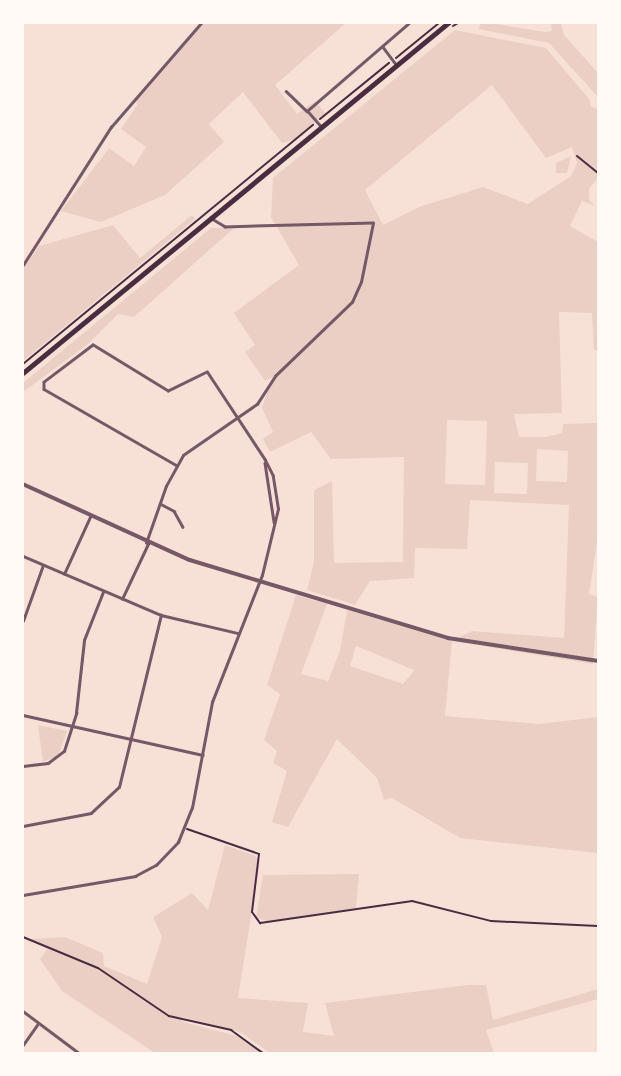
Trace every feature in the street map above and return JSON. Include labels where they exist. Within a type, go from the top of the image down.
[{"type":"main road","points":[[23,373],[395,63],[451,25]]},
{"type":"street","points":[[23,265],[111,127],[201,23]]},
{"type":"street","points":[[307,111],[409,23]]},
{"type":"street","points":[[383,47],[395,63]]},
{"type":"street","points":[[286,91],[321,127]]},
{"type":"street","points":[[121,599],[147,544],[176,465],[187,451],[239,419],[262,400],[275,376],[352,302],[361,282],[373,223],[225,227],[210,218]]},
{"type":"street","points":[[23,894],[135,876],[164,858],[186,828],[212,702],[259,581],[274,525],[276,498],[265,460],[207,372],[168,391],[93,345],[44,382],[44,389],[176,465]]},
{"type":"street","points":[[265,460],[274,525]]},
{"type":"street","points":[[23,484],[147,544],[259,581],[448,638],[598,661]]},
{"type":"street","points":[[161,504],[174,511],[183,527]]},
{"type":"street","points":[[64,574],[90,517]]},
{"type":"street","points":[[23,556],[161,615],[238,633]]},
{"type":"street","points":[[23,621],[43,565]]},
{"type":"street","points":[[23,766],[58,758],[72,726],[84,640],[103,592]]},
{"type":"street","points":[[23,826],[76,818],[101,807],[119,787],[134,741],[146,660],[161,615]]},
{"type":"street","points":[[23,715],[203,755]]},
{"type":"street","points":[[23,1010],[37,1025],[79,1053]]},
{"type":"street","points":[[23,1045],[37,1025]]},
{"type":"path","points":[[23,364],[317,122],[395,63],[439,23]]},
{"type":"path","points":[[451,25],[458,23]]},
{"type":"path","points":[[577,156],[598,173]]},
{"type":"path","points":[[186,828],[259,854],[252,912],[261,923],[412,901],[491,921],[598,926]]},
{"type":"path","points":[[23,937],[98,968],[169,1016],[232,1030],[263,1053]]},
{"type":"shaded area","points":[[204,23],[346,23],[275,85],[297,114],[315,101],[326,114],[293,140],[282,143],[243,92],[209,124],[224,142],[165,195],[101,222],[61,211],[109,148],[134,166],[146,147],[121,129],[137,105],[136,99]]},
{"type":"shaded area","points":[[490,23],[545,32],[552,31],[551,23],[561,23],[564,35],[598,73],[598,97],[549,43],[479,29],[480,24]]},
{"type":"shaded area","points":[[455,30],[546,48],[589,99],[591,107],[598,109],[598,178],[589,189],[589,200],[595,206],[582,201],[570,226],[598,242],[598,350],[594,350],[592,313],[559,312],[562,413],[514,414],[519,437],[546,437],[562,433],[563,424],[597,423],[598,410],[598,536],[589,594],[598,597],[593,664],[452,641],[472,631],[564,638],[569,505],[470,500],[467,549],[415,548],[414,578],[370,581],[355,605],[307,590],[314,562],[314,490],[332,481],[334,563],[403,562],[404,457],[331,459],[311,432],[270,452],[263,439],[273,432],[262,408],[272,377],[265,381],[245,352],[255,345],[234,313],[299,265],[271,217],[273,178]],"holes":[[[492,85],[546,158],[572,147],[577,163],[571,176],[528,204],[483,187],[419,207],[383,225],[365,190]],[[447,420],[487,421],[485,485],[445,484]],[[537,449],[568,451],[567,482],[536,481]],[[495,462],[528,463],[527,494],[494,493]]]},
{"type":"shaded area","points":[[571,156],[567,173],[556,173],[556,163]]},
{"type":"shaded area","points":[[192,215],[195,219],[23,361],[23,269],[39,246],[113,225],[140,258]]},
{"type":"shaded area","points":[[211,228],[234,228],[134,317],[118,314],[88,344],[23,392],[23,383]]},
{"type":"shaded area","points":[[296,595],[327,604],[301,674],[328,681],[340,651],[347,610],[452,641],[445,716],[539,724],[598,717],[598,853],[460,838],[392,798],[384,800],[377,778],[337,739],[288,827],[272,822],[287,771],[273,763],[277,751],[264,740],[280,694],[267,685]],"holes":[[[356,646],[414,670],[403,684],[350,666]]]},
{"type":"shaded area","points":[[38,725],[67,731],[58,756],[43,762]]},
{"type":"shaded area","points":[[225,845],[256,856],[259,867],[238,998],[308,1003],[303,1032],[334,1036],[325,1003],[468,985],[486,985],[493,1020],[598,989],[598,999],[486,1030],[494,1053],[270,1053],[240,1032],[181,1017],[183,1022],[237,1036],[261,1053],[155,1053],[62,991],[40,959],[47,949],[30,939],[65,937],[103,953],[104,966],[147,984],[162,937],[153,917],[192,893],[208,910]]},
{"type":"shaded area","points":[[359,874],[356,908],[272,922],[256,918],[263,875]]}]
